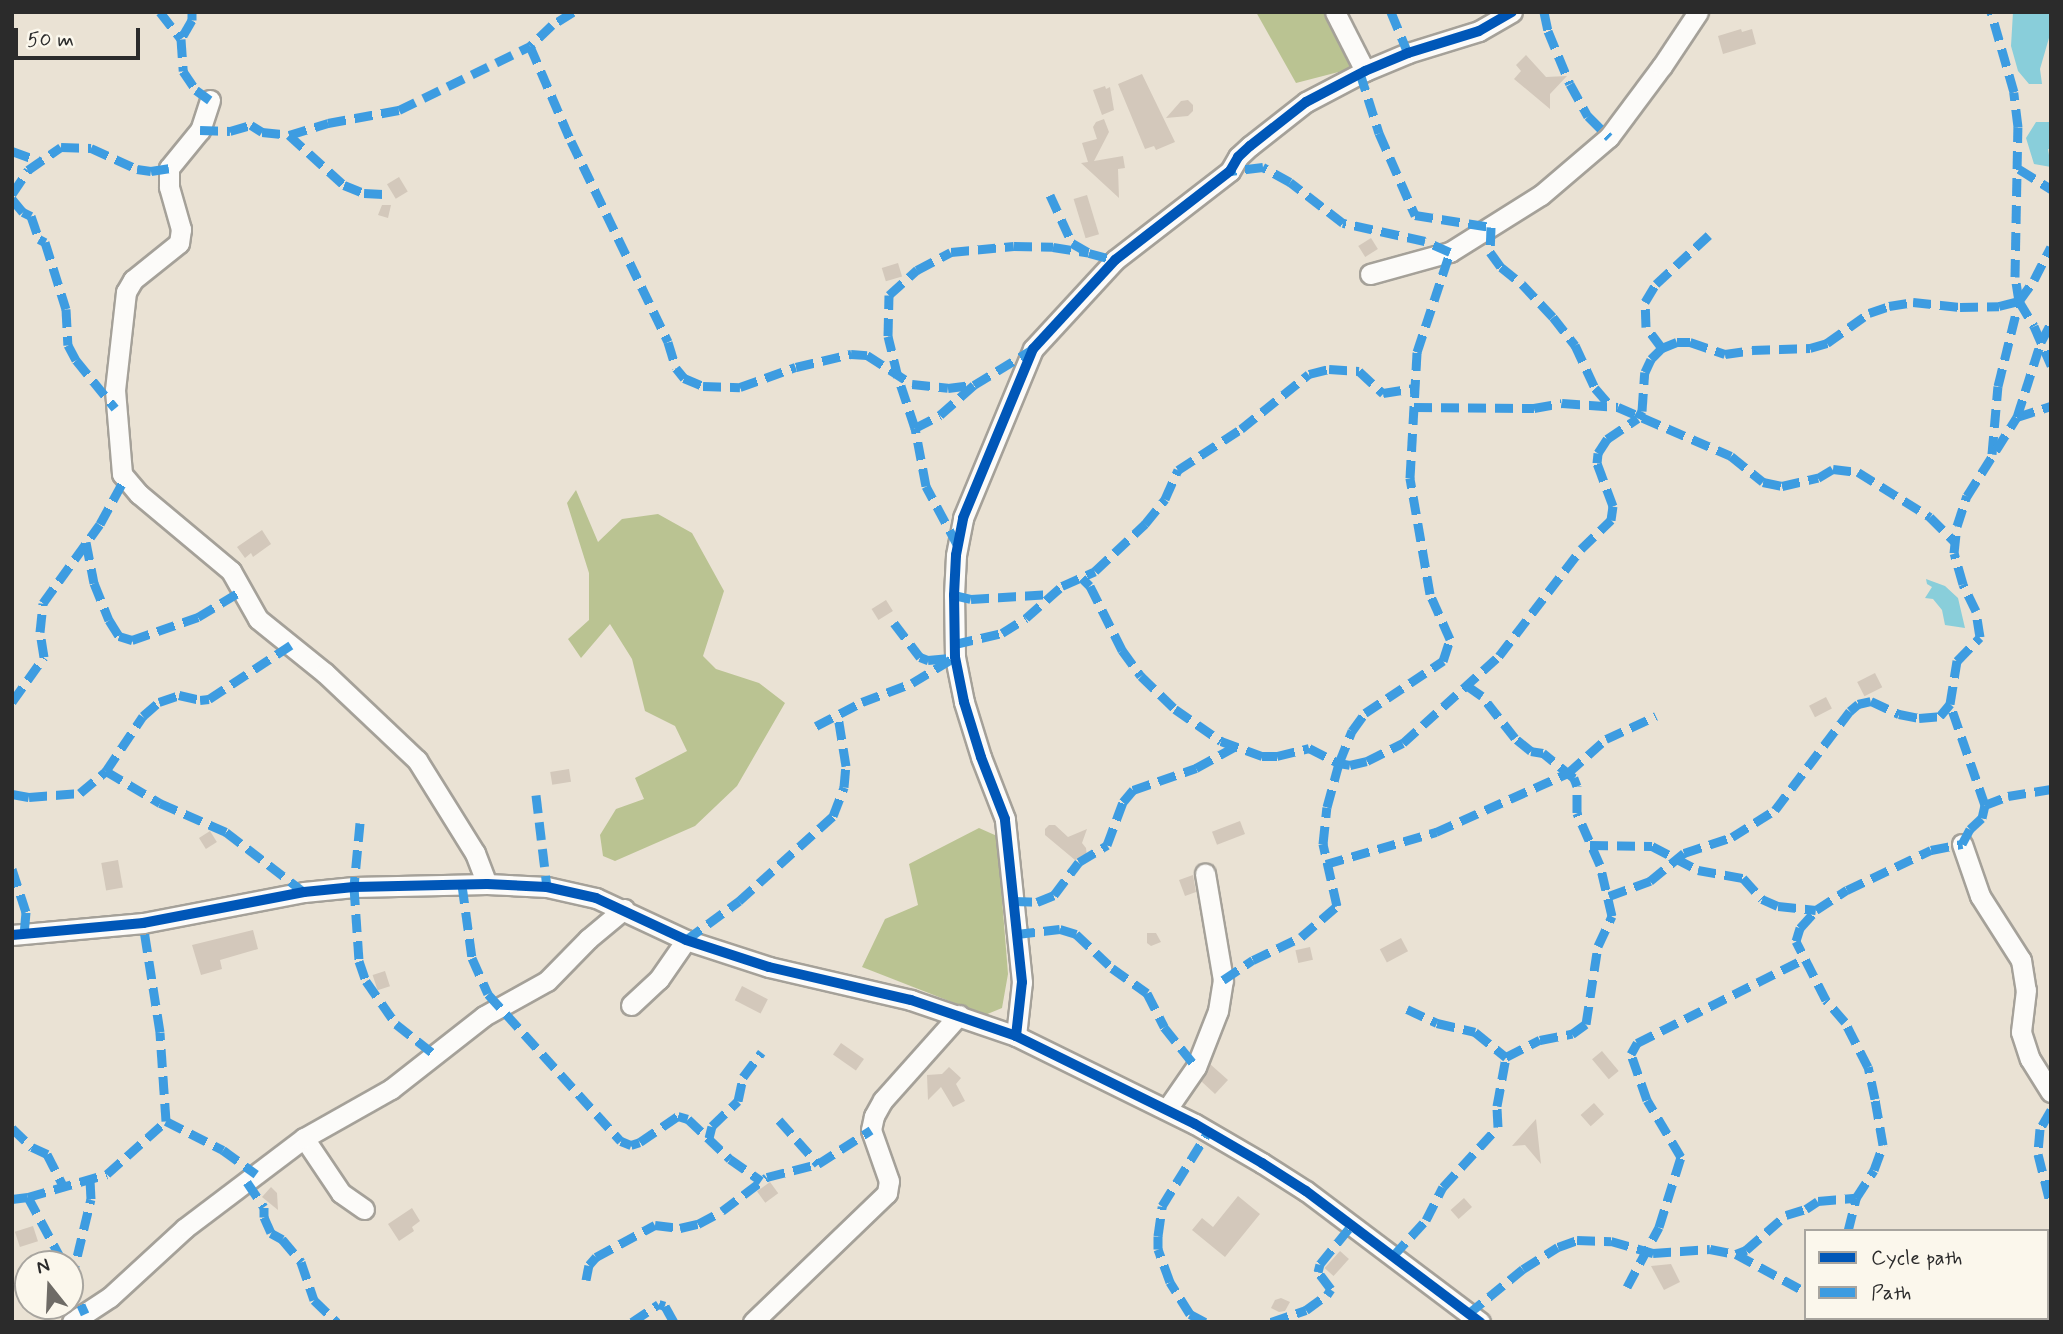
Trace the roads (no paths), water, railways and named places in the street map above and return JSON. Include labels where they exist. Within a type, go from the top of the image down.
[{"type":"street","points":[[1335,12],[1365,71]]},
{"type":"street","points":[[1016,1036],[1022,982],[1005,819],[981,757],[955,657],[956,555],[963,517],[1033,349],[1070,305],[1115,260],[1230,171],[1238,157],[1266,131],[1306,102],[1365,71],[1408,53],[1479,31],[1512,12]]},
{"type":"street","points":[[1370,274],[1450,252],[1541,195],[1609,136],[1662,66],[1698,12]]},
{"type":"street","points":[[210,100],[200,130],[169,168],[169,187],[181,229],[179,243],[133,280],[126,292],[115,390],[121,474],[139,494],[231,571],[258,619],[325,673],[417,760],[475,853],[487,884]]},
{"type":"street","points":[[1962,844],[1980,896],[2021,960],[2026,990],[2021,1032],[2030,1059],[2051,1092]]},
{"type":"street","points":[[1167,1109],[1196,1068],[1218,1011],[1223,980],[1205,874]]},
{"type":"street","points":[[12,935],[143,923],[304,891],[487,884],[547,887],[596,898],[687,940],[769,967],[959,1015],[1016,1036],[1167,1109],[1306,1191],[1480,1322]]},
{"type":"street","points":[[72,1322],[110,1297],[185,1228],[304,1138],[391,1089],[484,1016],[547,981],[588,939],[624,909]]},
{"type":"street","points":[[631,1005],[659,979],[687,940]]},
{"type":"street","points":[[753,1322],[887,1193],[889,1181],[871,1130],[874,1116],[883,1100],[959,1015]]},
{"type":"street","points":[[304,1138],[341,1193],[364,1209]]},
{"type":"water","points":[[2013,12],[2051,12],[2051,31],[2040,69],[2042,84],[2029,84],[2018,71],[2011,46]]},
{"type":"water","points":[[2036,122],[2051,122],[2051,149],[2048,149],[2051,167],[2034,164],[2026,138]]},
{"type":"water","points":[[1926,579],[1945,586],[1958,598],[1965,628],[1945,625],[1942,610],[1933,599],[1925,598],[1932,587],[1927,584]]}]
